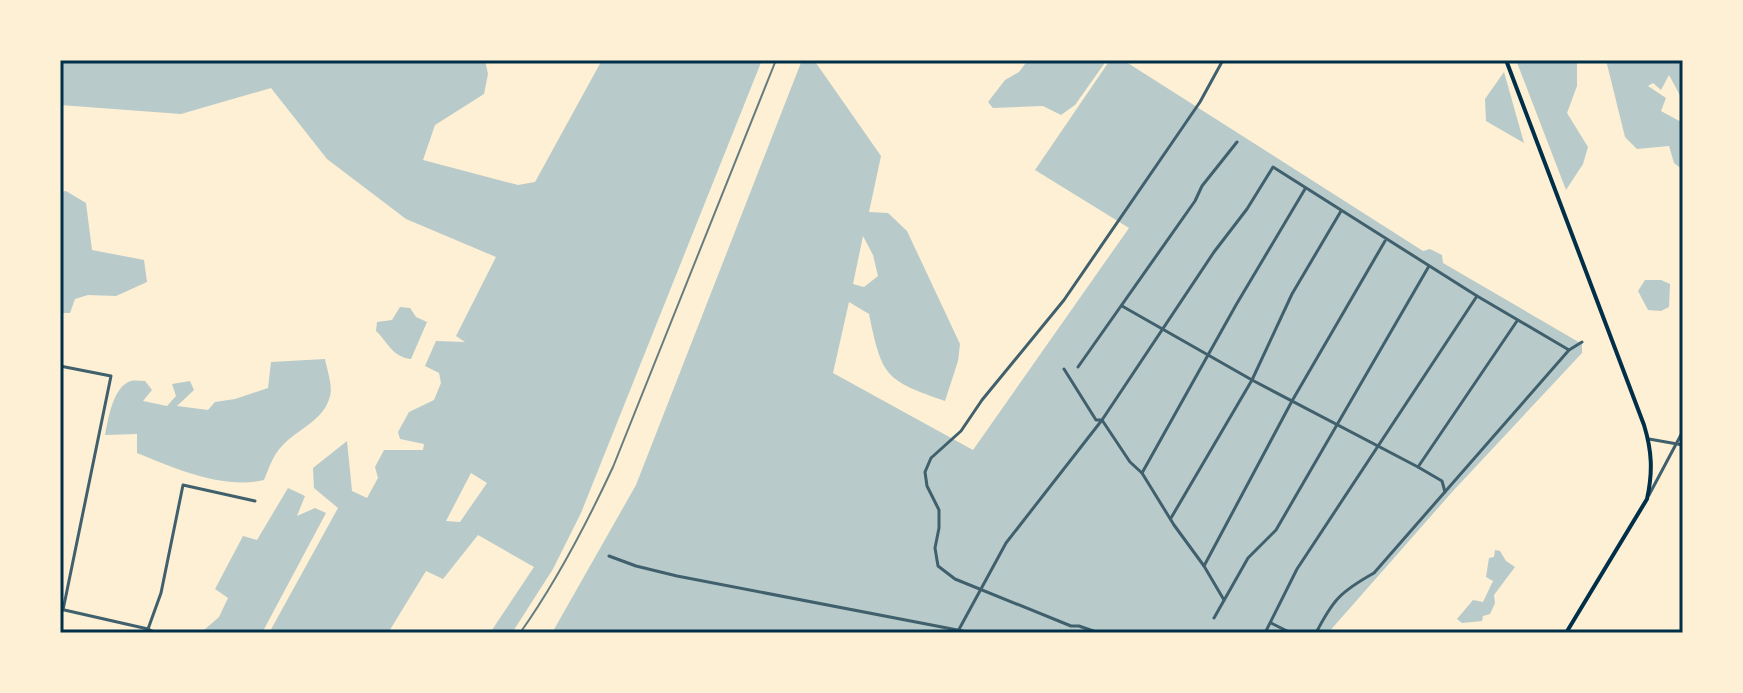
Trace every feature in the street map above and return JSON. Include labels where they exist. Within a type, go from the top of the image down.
[{"type":"main road","points":[[1506,60],[1649,439],[1652,458],[1647,499],[1566,633]]},
{"type":"street","points":[[1099,633],[1071,626],[955,579],[938,566],[935,548],[939,510],[927,486],[925,472],[931,458],[961,431],[1056,310],[1200,102],[1223,60]]},
{"type":"street","points":[[1078,367],[1195,201],[1202,186],[1237,142]]},
{"type":"street","points":[[957,632],[1006,543],[1102,420],[1273,167],[1477,296],[1569,350]]},
{"type":"street","points":[[1142,473],[1305,187]]},
{"type":"street","points":[[1171,518],[1252,380],[1292,294],[1341,211]]},
{"type":"street","points":[[1204,566],[1292,401],[1385,239]]},
{"type":"street","points":[[1214,618],[1248,558],[1276,530],[1429,266]]},
{"type":"street","points":[[1265,633],[1297,569],[1477,296]]},
{"type":"street","points":[[1122,306],[1252,380],[1418,467],[1442,481],[1445,492]]},
{"type":"street","points":[[1418,467],[1517,320]]},
{"type":"street","points":[[1316,633],[1331,604],[1347,588],[1374,573],[1569,350],[1582,342]]},
{"type":"street","points":[[60,366],[111,376],[61,609],[156,633]]},
{"type":"street","points":[[1064,369],[1096,420],[1102,420]]},
{"type":"street","points":[[1102,420],[1130,462],[1142,473],[1224,600]]},
{"type":"street","points":[[1647,499],[1683,431]]},
{"type":"street","points":[[1649,439],[1683,445]]},
{"type":"street","points":[[148,629],[161,593],[183,485],[255,501]]},
{"type":"street","points":[[609,556],[677,576],[973,633]]},
{"type":"street","points":[[1271,623],[1291,633]]},
{"type":"shaded area","points":[[60,60],[485,60],[488,74],[484,94],[435,125],[423,160],[518,185],[535,182],[602,60],[762,60],[581,513],[553,569],[512,633],[490,633],[534,567],[478,535],[443,579],[426,571],[388,633],[269,633],[338,508],[314,488],[313,468],[347,441],[352,491],[367,498],[378,478],[375,467],[384,450],[423,450],[424,444],[400,439],[398,432],[409,412],[434,400],[441,383],[439,373],[425,366],[436,341],[465,342],[456,336],[496,257],[406,219],[327,159],[271,88],[181,114],[60,105]],"holes":[[[471,473],[487,483],[460,522],[446,521]]]},
{"type":"shaded area","points":[[802,60],[814,60],[881,156],[869,212],[888,213],[907,231],[960,344],[945,401],[925,394],[889,373],[878,351],[869,314],[849,302],[833,373],[973,450],[1129,228],[1035,170],[1110,60],[1123,60],[1423,251],[1430,249],[1442,255],[1443,263],[1582,344],[1582,353],[1453,491],[1328,633],[552,633],[636,485]],"holes":[[[863,236],[873,255],[878,276],[864,287],[853,284]]]},
{"type":"shaded area","points":[[1028,60],[1101,60],[1104,64],[1075,105],[1061,115],[1043,106],[993,108],[988,102],[1005,80],[1019,72]]},
{"type":"shaded area","points":[[1516,60],[1577,60],[1577,86],[1567,113],[1588,147],[1583,164],[1566,190]]},
{"type":"shaded area","points":[[1606,60],[1677,60],[1683,69],[1683,101],[1669,75],[1661,90],[1653,83],[1648,86],[1666,98],[1661,111],[1683,123],[1683,170],[1674,163],[1669,146],[1637,149],[1625,137]]},
{"type":"shaded area","points":[[1504,72],[1524,143],[1486,121],[1485,99]]},
{"type":"shaded area","points":[[66,191],[86,203],[92,250],[144,260],[147,282],[116,296],[88,295],[75,299],[70,313],[60,313],[60,192]]},
{"type":"shaded area","points":[[1645,280],[1661,280],[1670,284],[1669,307],[1661,311],[1648,310],[1638,291]]},
{"type":"shaded area","points":[[400,307],[410,308],[416,317],[427,322],[411,359],[395,352],[376,331],[377,322],[392,320]]},
{"type":"shaded area","points":[[325,359],[331,388],[327,405],[279,450],[264,480],[233,482],[199,476],[137,453],[137,434],[105,435],[116,396],[131,381],[145,381],[152,390],[143,401],[167,406],[176,396],[172,384],[190,381],[194,390],[177,406],[208,410],[215,402],[268,388],[271,362]]},
{"type":"shaded area","points":[[288,488],[305,496],[297,516],[315,508],[326,513],[262,633],[204,633],[219,617],[228,598],[215,589],[243,536],[257,540]]},
{"type":"shaded area","points":[[1495,550],[1500,551],[1506,561],[1515,567],[1494,595],[1495,603],[1490,614],[1483,616],[1482,621],[1462,623],[1457,619],[1473,600],[1483,602],[1493,581],[1486,577],[1489,558],[1494,557]]},
{"type":"railway","points":[[520,633],[570,552],[613,467],[776,60]]}]
